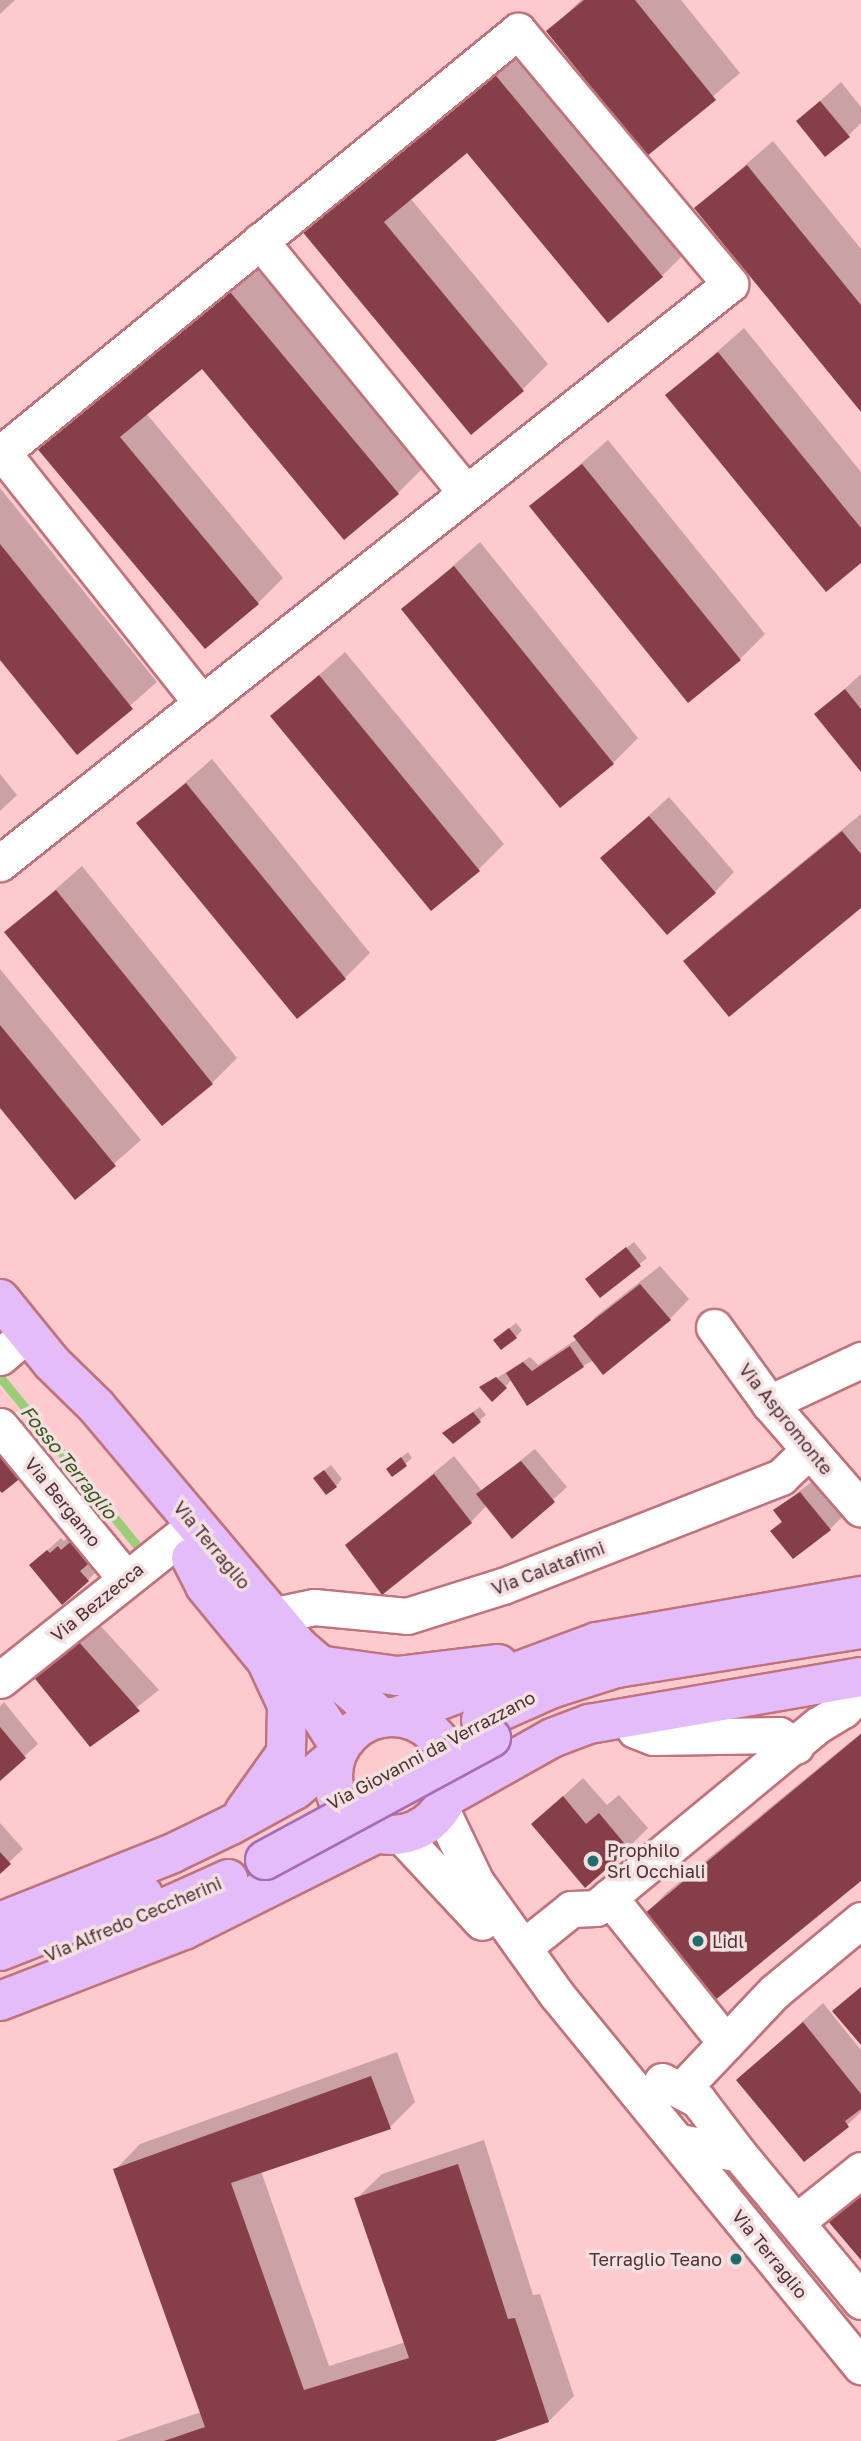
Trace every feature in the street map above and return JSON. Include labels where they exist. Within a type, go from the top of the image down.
[{"type":"main road","name":"Via Terraglio","points":[[0,1299],[11,1347],[52,1363],[76,1414],[187,1541],[296,1678],[338,1752]]},
{"type":"main road","name":"Via Terraglio","points":[[187,1541],[271,1615],[317,1665],[389,1717]]},
{"type":"main road","points":[[187,1541],[205,1586],[275,1675],[289,1722],[286,1753],[252,1804],[251,1842]]},
{"type":"main road","points":[[6,1917],[173,1853],[251,1842],[295,1790],[338,1752],[358,1728],[424,1709],[555,1656],[648,1631],[861,1596]]},
{"type":"main road","name":"Via Giovanni da Verrazzano","points":[[251,1842],[481,1720],[553,1688],[617,1668],[861,1629]]},
{"type":"main road","name":"Via Giovanni da Verrazzano","points":[[251,1842],[542,1713],[659,1681],[861,1649]]},
{"type":"main road","points":[[317,1665],[397,1676],[555,1656]]},
{"type":"main road","points":[[0,2001],[184,1930],[389,1833],[423,1825],[444,1803],[552,1738],[625,1716],[779,1690],[860,1685]]},
{"type":"main road","points":[[389,1717],[422,1725],[442,1744],[451,1770],[444,1803]]},
{"type":"main road","points":[[338,1752],[333,1772],[340,1804],[363,1827],[389,1833]]},
{"type":"main road","name":"Via Alfredo Ceccherini","points":[[0,1951],[157,1889],[251,1842]]},
{"type":"main road","name":"Via Alfredo Ceccherini","points":[[0,1973],[119,1928],[251,1842]]},
{"type":"street","points":[[0,863],[202,703],[466,493],[730,284],[518,31],[1,453],[202,703]]},
{"type":"street","points":[[260,241],[466,493]]},
{"type":"street","name":"Via Aspromonte","points":[[714,1327],[769,1404],[861,1509]]},
{"type":"street","points":[[769,1404],[861,1360]]},
{"type":"street","name":"Via Bergamo","points":[[0,1426],[126,1579]]},
{"type":"street","name":"Via Calatafimi","points":[[271,1615],[314,1607],[407,1616],[503,1587],[781,1476],[809,1450]]},
{"type":"street","name":"Via Bezzecca","points":[[0,1680],[126,1579],[187,1541]]},
{"type":"street","points":[[625,1716],[635,1730],[671,1740],[742,1733],[779,1735],[843,1710],[860,1685]]},
{"type":"street","points":[[525,1946],[571,1909],[596,1908],[609,1898],[812,1722]]},
{"type":"street","name":"Via Terraglio","points":[[444,1803],[476,1882],[525,1946],[557,1995],[861,2366]]},
{"type":"street","name":"Via Terraglio","points":[[389,1833],[557,1995]]},
{"type":"street","points":[[609,1898],[726,2043]]},
{"type":"street","points":[[682,2089],[774,1992],[861,1920]]},
{"type":"street","points":[[621,2073],[682,2089],[698,2100],[739,2154],[861,2301]]},
{"type":"street","points":[[680,2142],[739,2154]]},
{"type":"street","points":[[796,2222],[861,2170]]},
{"type":"building","points":[[584,0],[635,0],[716,100],[647,156],[546,31]]},
{"type":"building","points":[[487,65],[663,277],[608,323],[467,153],[384,222],[524,391],[471,435],[296,224]]},
{"type":"building","points":[[820,101],[850,137],[825,157],[796,121]]},
{"type":"building","points":[[747,165],[861,305],[861,412],[694,208]]},
{"type":"building","points":[[221,281],[399,494],[344,540],[202,369],[120,437],[259,604],[205,649],[30,440]]},
{"type":"building","points":[[718,352],[861,528],[861,563],[826,592],[665,395]]},
{"type":"building","points":[[582,464],[741,660],[688,703],[529,506]]},
{"type":"building","points":[[0,544],[133,709],[77,755],[0,660]]},
{"type":"building","points":[[454,566],[614,764],[560,808],[401,609]]},
{"type":"building","points":[[319,675],[480,871],[431,911],[270,716]]},
{"type":"building","points":[[845,689],[861,709],[861,772],[814,714]]},
{"type":"building","points":[[186,783],[346,979],[297,1019],[136,823]]},
{"type":"building","points":[[649,816],[716,893],[667,935],[600,858]]},
{"type":"building","points":[[842,831],[861,854],[861,908],[729,1017],[683,961]]},
{"type":"building","points":[[56,890],[213,1084],[162,1126],[4,932]]},
{"type":"building","points":[[0,1025],[116,1166],[75,1200],[0,1108]]},
{"type":"building","points":[[626,1247],[641,1266],[600,1298],[585,1279]]},
{"type":"building","points":[[640,1284],[671,1320],[603,1375],[573,1336]]},
{"type":"building","points":[[509,1328],[517,1338],[501,1350],[493,1340]]},
{"type":"building","points":[[570,1346],[584,1367],[527,1406],[506,1373],[523,1362],[532,1371]]},
{"type":"building","points":[[496,1377],[507,1388],[492,1402],[479,1387]]},
{"type":"building","points":[[473,1412],[481,1422],[453,1444],[442,1433]]},
{"type":"building","points":[[0,1449],[22,1477],[2,1493],[0,1491]]},
{"type":"building","points":[[401,1457],[407,1466],[392,1477],[386,1469]]},
{"type":"building","points":[[521,1461],[555,1502],[512,1539],[476,1494]]},
{"type":"building","points":[[324,1470],[337,1487],[326,1495],[313,1478]]},
{"type":"building","points":[[434,1474],[472,1523],[382,1595],[345,1545]]},
{"type":"building","points":[[800,1492],[831,1530],[793,1559],[770,1531],[782,1522],[773,1510]]},
{"type":"building","points":[[75,1538],[93,1560],[80,1571],[89,1581],[62,1605],[29,1565],[47,1550],[50,1553],[58,1546],[61,1550]]},
{"type":"building","points":[[78,1641],[140,1711],[90,1747],[32,1675]]},
{"type":"building","points":[[0,1727],[26,1758],[0,1781]]},
{"type":"building","points":[[861,1734],[861,1881],[714,2001],[644,1914]]},
{"type":"building","points":[[563,1796],[586,1824],[599,1813],[629,1849],[585,1888],[531,1824]]},
{"type":"building","points":[[0,1852],[11,1864],[0,1874]]},
{"type":"building","points":[[861,1987],[861,2045],[832,2011]]},
{"type":"building","points":[[803,2022],[861,2094],[861,2109],[845,2121],[849,2127],[804,2162],[736,2080]]},
{"type":"building","points":[[371,2076],[391,2129],[231,2183],[304,2390],[409,2358],[354,2198],[458,2164],[508,2319],[515,2318],[549,2422],[495,2441],[164,2441],[205,2427],[113,2169]]},
{"type":"building","points":[[857,2193],[861,2198],[861,2260],[827,2220]]},
{"type":"waterway","name":"Fosso Terraglio","points":[[0,1377],[139,1548]]},
{"type":"place","name":"Prophilo Srl Occhiali","points":[[593,1861]]},
{"type":"place","name":"Lidl","points":[[698,1941]]},
{"type":"place","name":"Terraglio Teano","points":[[736,2259]]}]
